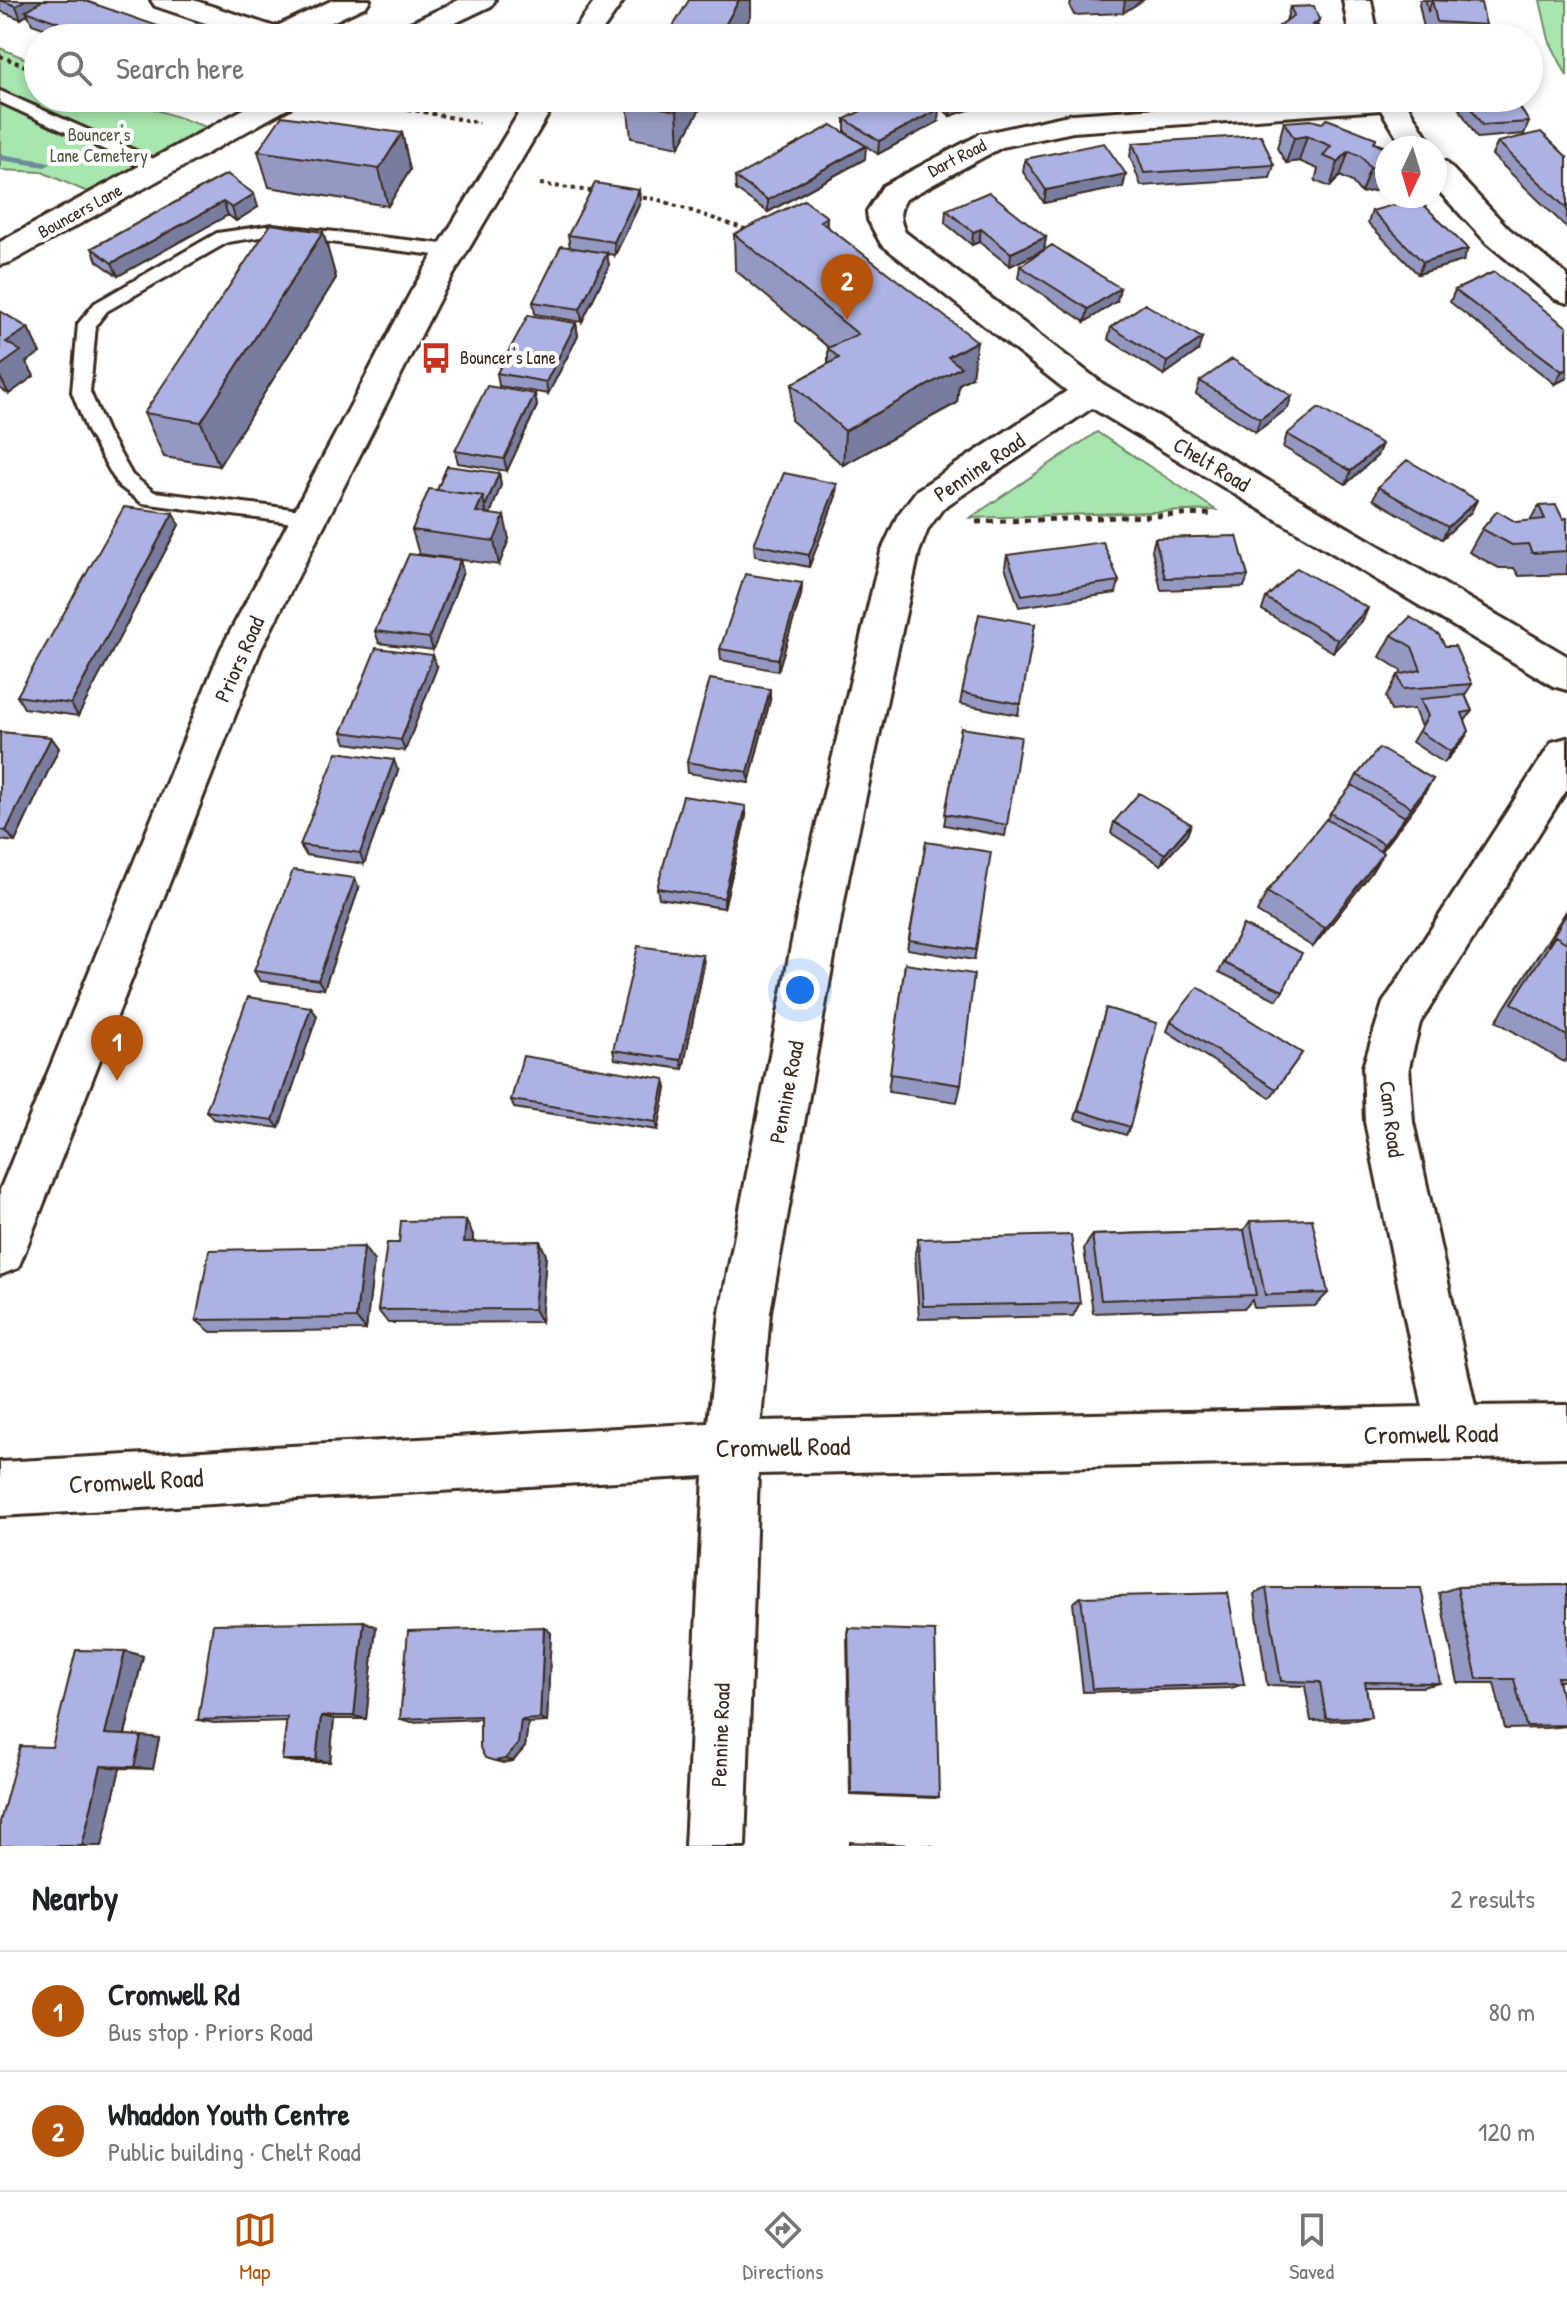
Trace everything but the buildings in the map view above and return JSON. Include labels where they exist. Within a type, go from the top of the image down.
[{"type":"street","points":[[165,0],[236,24]]},
{"type":"street","points":[[306,24],[356,0]]},
{"type":"street","points":[[431,24],[481,0]]},
{"type":"street","points":[[592,24],[610,0]]},
{"type":"street","points":[[1357,0],[1361,24]]},
{"type":"street","name":"Bouncers Lane","points":[[0,255],[261,112]]},
{"type":"street","name":"Priors Road","points":[[0,1251],[241,649],[451,251],[535,112]]},
{"type":"street","name":"Dart Road","points":[[884,220],[887,202],[904,186],[992,140],[1097,121],[1222,112]]},
{"type":"street","points":[[1396,112],[1411,136]]},
{"type":"street","points":[[1447,182],[1498,236],[1567,292]]},
{"type":"street","name":"Chelt Road","points":[[884,220],[892,237],[1091,392],[1567,675]]},
{"type":"street","name":"Pennine Road","points":[[715,1846],[732,1448],[745,1312],[827,874],[900,552],[911,524],[930,499],[1091,392]]},
{"type":"street","name":"Cam Road","points":[[1455,1434],[1389,1122],[1386,1067],[1399,1017],[1567,754]]},
{"type":"street","name":"Cromwell Road","points":[[0,1489],[732,1448],[1567,1431]]},
{"type":"lane","points":[[0,96],[24,107]]},
{"type":"lane","points":[[35,112],[159,168]]},
{"type":"lane","points":[[309,518],[149,498],[135,490],[125,480],[97,431],[81,392],[87,324],[101,307],[223,237],[251,231],[273,230],[451,251]]},
{"type":"path","points":[[425,112],[523,131]]},
{"type":"path","points":[[495,178],[598,192]]},
{"type":"path","points":[[627,195],[656,199],[758,234]]},
{"type":"path","points":[[911,524],[1291,511]]},
{"type":"green space","points":[[1540,0],[1567,0],[1567,76],[1549,40]]},
{"type":"green space","name":"Bouncer's Lane Cemetery","points":[[0,48],[24,58],[24,112],[163,112],[224,133],[103,199],[42,172],[0,170]]},
{"type":"green space","points":[[1097,432],[1216,510],[970,518]]},
{"type":"waterway","points":[[0,157],[45,164]]},
{"type":"place","name":"Whaddon Youth Centre","points":[[847,320]]},
{"type":"place","name":"Bouncer's Lane","points":[[436,358]]},
{"type":"place","name":"Cromwell Rd","points":[[117,1081]]}]
